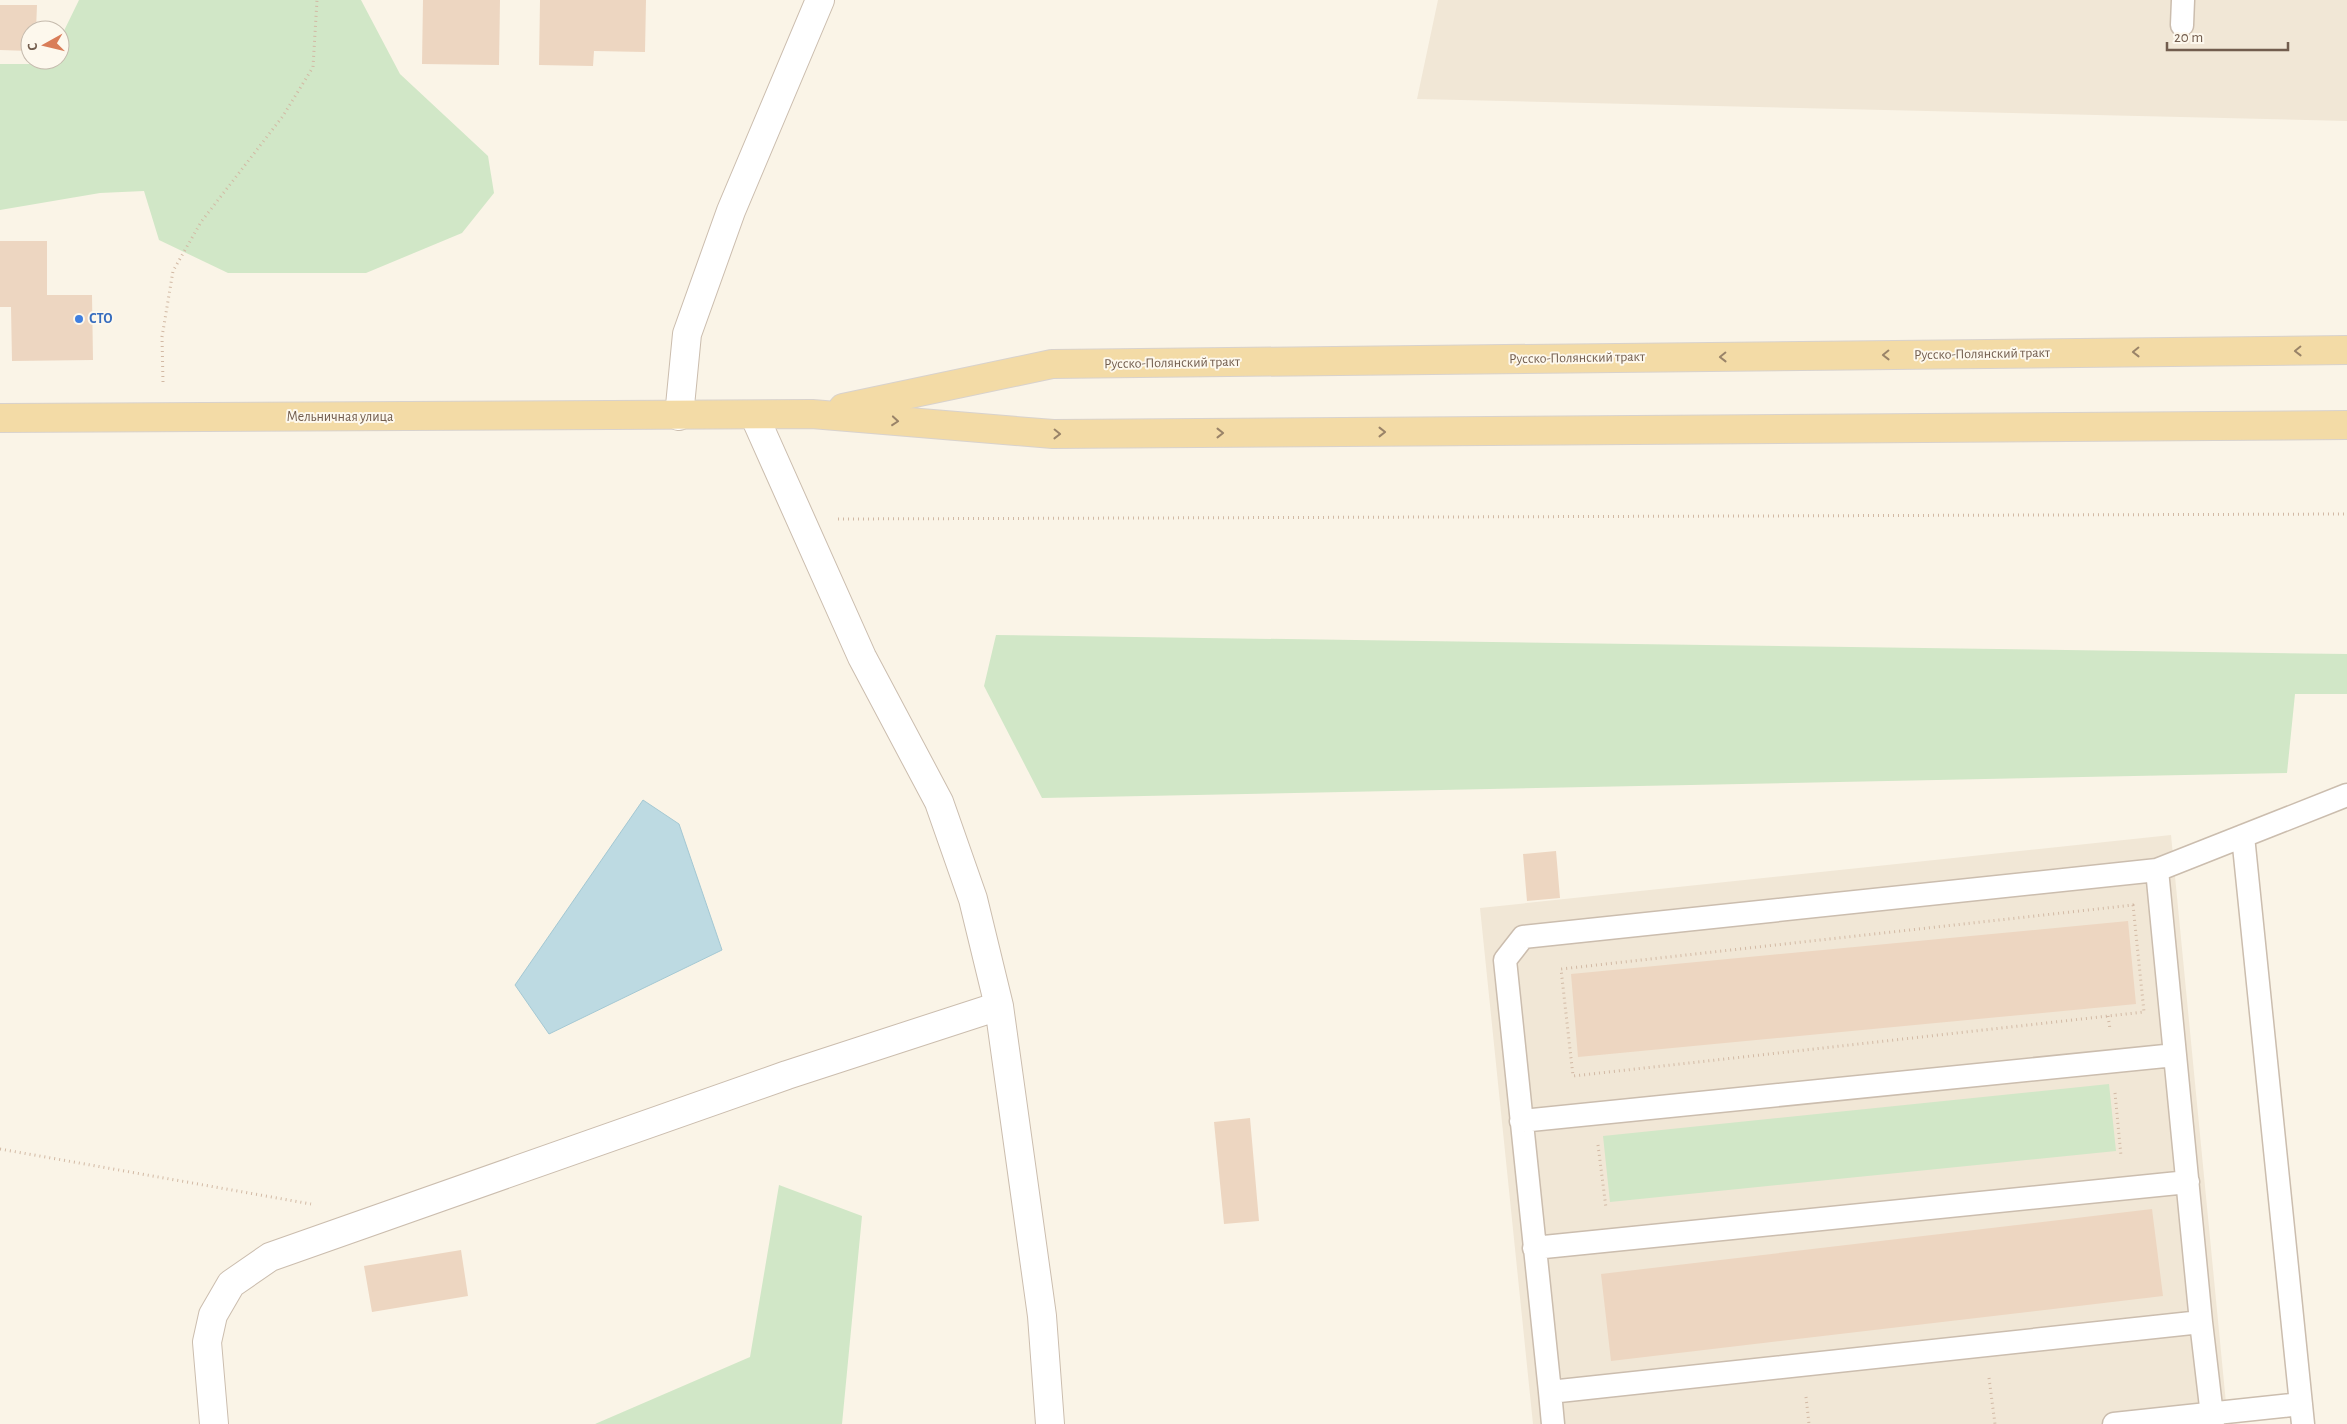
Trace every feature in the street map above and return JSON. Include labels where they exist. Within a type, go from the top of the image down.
[{"type":"main road","name":"Русско-Полянский тракт","points":[[812,414],[1052,364],[2347,350]]},
{"type":"main road","name":"Русско-Полянский тракт","points":[[679,416],[812,414],[1053,434],[2347,425]]},
{"type":"main road","name":"Мельничная улица","points":[[0,418],[679,416]]},
{"type":"street","points":[[679,416],[687,334],[731,211],[820,0]]},
{"type":"street","points":[[754,415],[862,657],[939,802],[973,899],[999,1006],[1042,1316],[1050,1424]]},
{"type":"street","points":[[214,1424],[207,1342],[213,1315],[231,1284],[270,1257],[778,1078],[999,1006]]},
{"type":"lane","points":[[2182,25],[2183,0]]},
{"type":"lane","points":[[1553,1424],[1505,960],[1522,937],[2157,870],[2347,795]]},
{"type":"lane","points":[[2114,1424],[2302,1414],[2243,836]]},
{"type":"lane","points":[[2157,870],[2212,1419]]},
{"type":"lane","points":[[1521,1121],[2175,1055]]},
{"type":"lane","points":[[1534,1248],[2188,1182]]},
{"type":"lane","points":[[1550,1392],[2201,1322]]},
{"type":"path","points":[[163,417],[162,337],[173,271],[201,222],[283,116],[313,67],[317,0]]},
{"type":"path","points":[[801,519],[2347,514]]},
{"type":"path","points":[[2133,905],[2144,1012],[1588,1074],[1573,1076],[1561,969],[2133,905]]},
{"type":"path","points":[[2108,1016],[2124,1189]]},
{"type":"path","points":[[1588,1074],[1610,1240]]},
{"type":"path","points":[[0,1148],[314,1205]]},
{"type":"shaded area","points":[[1438,0],[2347,0],[2347,121],[1417,99]]},
{"type":"shaded area","points":[[2171,835],[2228,1424],[1533,1424],[1480,908]]},
{"type":"green space","points":[[79,0],[361,0],[400,74],[488,156],[494,193],[462,233],[366,273],[228,273],[159,240],[144,191],[100,193],[0,210],[0,64],[20,64],[20,70],[70,70],[69,20]]},
{"type":"green space","points":[[996,635],[2347,654],[2347,694],[2295,694],[2287,773],[1042,798],[984,686]]},
{"type":"green space","points":[[2109,1084],[2116,1151],[1610,1202],[1603,1136]]},
{"type":"green space","points":[[779,1185],[862,1216],[842,1424],[595,1424],[750,1357]]},
{"type":"water","points":[[643,800],[679,824],[722,950],[549,1034],[515,985]]},
{"type":"building","points":[[423,0],[500,0],[499,65],[422,64]]},
{"type":"building","points":[[540,0],[646,0],[645,52],[594,51],[593,66],[539,65]]},
{"type":"building","points":[[0,5],[37,5],[36,20],[20,20],[20,51],[0,50]]},
{"type":"building","points":[[0,241],[47,241],[47,295],[92,295],[93,360],[12,361],[11,307],[0,307]]},
{"type":"building","points":[[1556,851],[1560,898],[1527,901],[1523,854]]},
{"type":"building","points":[[2128,921],[2136,1004],[1578,1057],[1571,974]]},
{"type":"building","points":[[1250,1118],[1259,1221],[1224,1224],[1214,1122]]},
{"type":"building","points":[[2152,1209],[2163,1296],[1611,1361],[1601,1274]]},
{"type":"building","points":[[461,1250],[468,1296],[372,1312],[364,1266]]},
{"type":"place","name":"СТО","points":[[79,319]]}]
